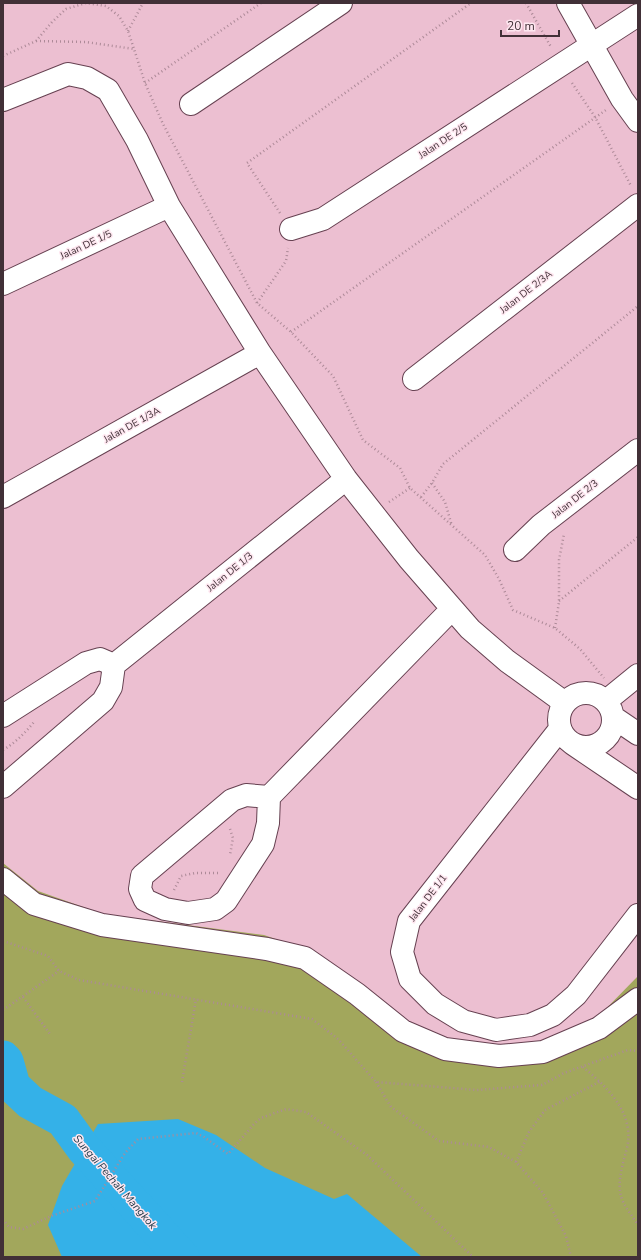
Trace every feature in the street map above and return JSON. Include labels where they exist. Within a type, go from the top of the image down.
[{"type":"street","points":[[190,104],[341,3]]},
{"type":"street","points":[[568,3],[622,99],[638,121]]},
{"type":"street","name":"Jalan DE 2/5","points":[[291,229],[323,219],[560,64],[638,15]]},
{"type":"street","points":[[3,100],[68,74],[87,78],[108,90],[137,140],[169,206],[260,353],[346,479],[409,559],[470,628],[508,661],[565,703]]},
{"type":"street","name":"Jalan DE 2/3A","points":[[414,379],[636,198]]},
{"type":"street","name":"Jalan DE 1/5","points":[[3,284],[169,206]]},
{"type":"street","name":"Jalan DE 1/3A","points":[[3,497],[260,353]]},
{"type":"street","name":"Jalan DE 2/3","points":[[515,550],[541,525],[638,450]]},
{"type":"street","name":"Jalan DE 1/3","points":[[114,665],[346,479]]},
{"type":"street","points":[[269,797],[246,795],[232,800],[142,876],[140,889],[145,900],[165,909],[188,913],[215,908],[226,900],[263,844],[268,823],[269,797],[452,609]]},
{"type":"street","points":[[3,716],[86,662],[100,659],[114,665],[111,687],[103,701],[3,787]]},
{"type":"street","points":[[566,736],[580,746],[588,747],[596,745],[604,740],[610,734],[613,726],[612,703],[638,675]]},
{"type":"street","points":[[638,734],[612,703],[598,695],[584,693],[571,697],[560,711],[559,720],[566,736],[638,788]]},
{"type":"street","name":"Jalan DE 1/1","points":[[566,736],[409,921],[402,952],[410,979],[435,1004],[463,1021],[496,1030],[530,1025],[553,1015],[576,995],[638,915]]},
{"type":"street","points":[[3,879],[34,904],[102,925],[267,949],[305,958],[357,994],[403,1031],[445,1049],[499,1056],[544,1052],[599,1028],[638,999]]},
{"type":"path","points":[[128,31],[143,3]]},
{"type":"path","points":[[145,83],[261,3]]},
{"type":"path","points":[[257,304],[286,260],[291,229],[247,163],[471,3]]},
{"type":"path","points":[[526,3],[560,64],[595,117],[636,198]]},
{"type":"path","points":[[3,56],[36,41],[52,22],[66,9],[86,4],[106,6],[119,16],[128,31],[145,83],[163,124],[257,304],[291,332],[333,376],[363,440],[400,468],[410,488],[485,555],[513,610],[555,628],[580,649],[612,703]]},
{"type":"path","points":[[36,41],[86,42],[134,49]]},
{"type":"path","points":[[291,332],[622,99]]},
{"type":"path","points":[[421,497],[432,483],[443,464],[638,306]]},
{"type":"path","points":[[432,483],[445,502],[452,526]]},
{"type":"path","points":[[373,514],[410,488]]},
{"type":"path","points":[[555,628],[559,602],[559,560],[571,502]]},
{"type":"path","points":[[559,602],[638,537]]},
{"type":"path","points":[[3,750],[12,745],[36,720]]},
{"type":"path","points":[[223,808],[233,838],[229,862]]},
{"type":"path","points":[[165,909],[181,876],[195,872],[220,873],[224,867]]},
{"type":"path","points":[[3,941],[48,956],[59,971],[79,980],[300,1016]]},
{"type":"path","points":[[3,1010],[59,971]]},
{"type":"path","points":[[23,997],[50,1034]]},
{"type":"path","points":[[182,1082],[196,999]]},
{"type":"path","points":[[583,1066],[601,1081],[618,1101],[627,1121],[628,1142],[620,1178],[622,1197],[638,1225]]},
{"type":"path","points":[[516,1162],[529,1132],[545,1110],[601,1081]]},
{"type":"path","points":[[376,1082],[391,1108],[439,1141],[489,1147],[516,1162],[543,1193],[566,1236],[571,1257]]},
{"type":"path","points":[[3,1220],[9,1227],[23,1229],[51,1216],[95,1201],[125,1153],[138,1139],[196,1133],[228,1154],[261,1118],[286,1108],[306,1112],[367,1155],[473,1257]]},
{"type":"green space","points":[[3,863],[38,891],[103,914],[264,935],[307,950],[406,1026],[448,1042],[499,1048],[545,1042],[593,1022],[638,976],[638,1257],[3,1257]]},
{"type":"water","points":[[178,1119],[216,1135],[265,1168],[334,1199],[347,1194],[422,1257],[62,1257],[48,1225],[62,1186],[98,1124]]},
{"type":"waterway","name":"Sungai Pechah Mangkok","points":[[3,1058],[6,1061],[13,1086],[30,1102],[63,1120],[84,1149],[182,1257]]}]
